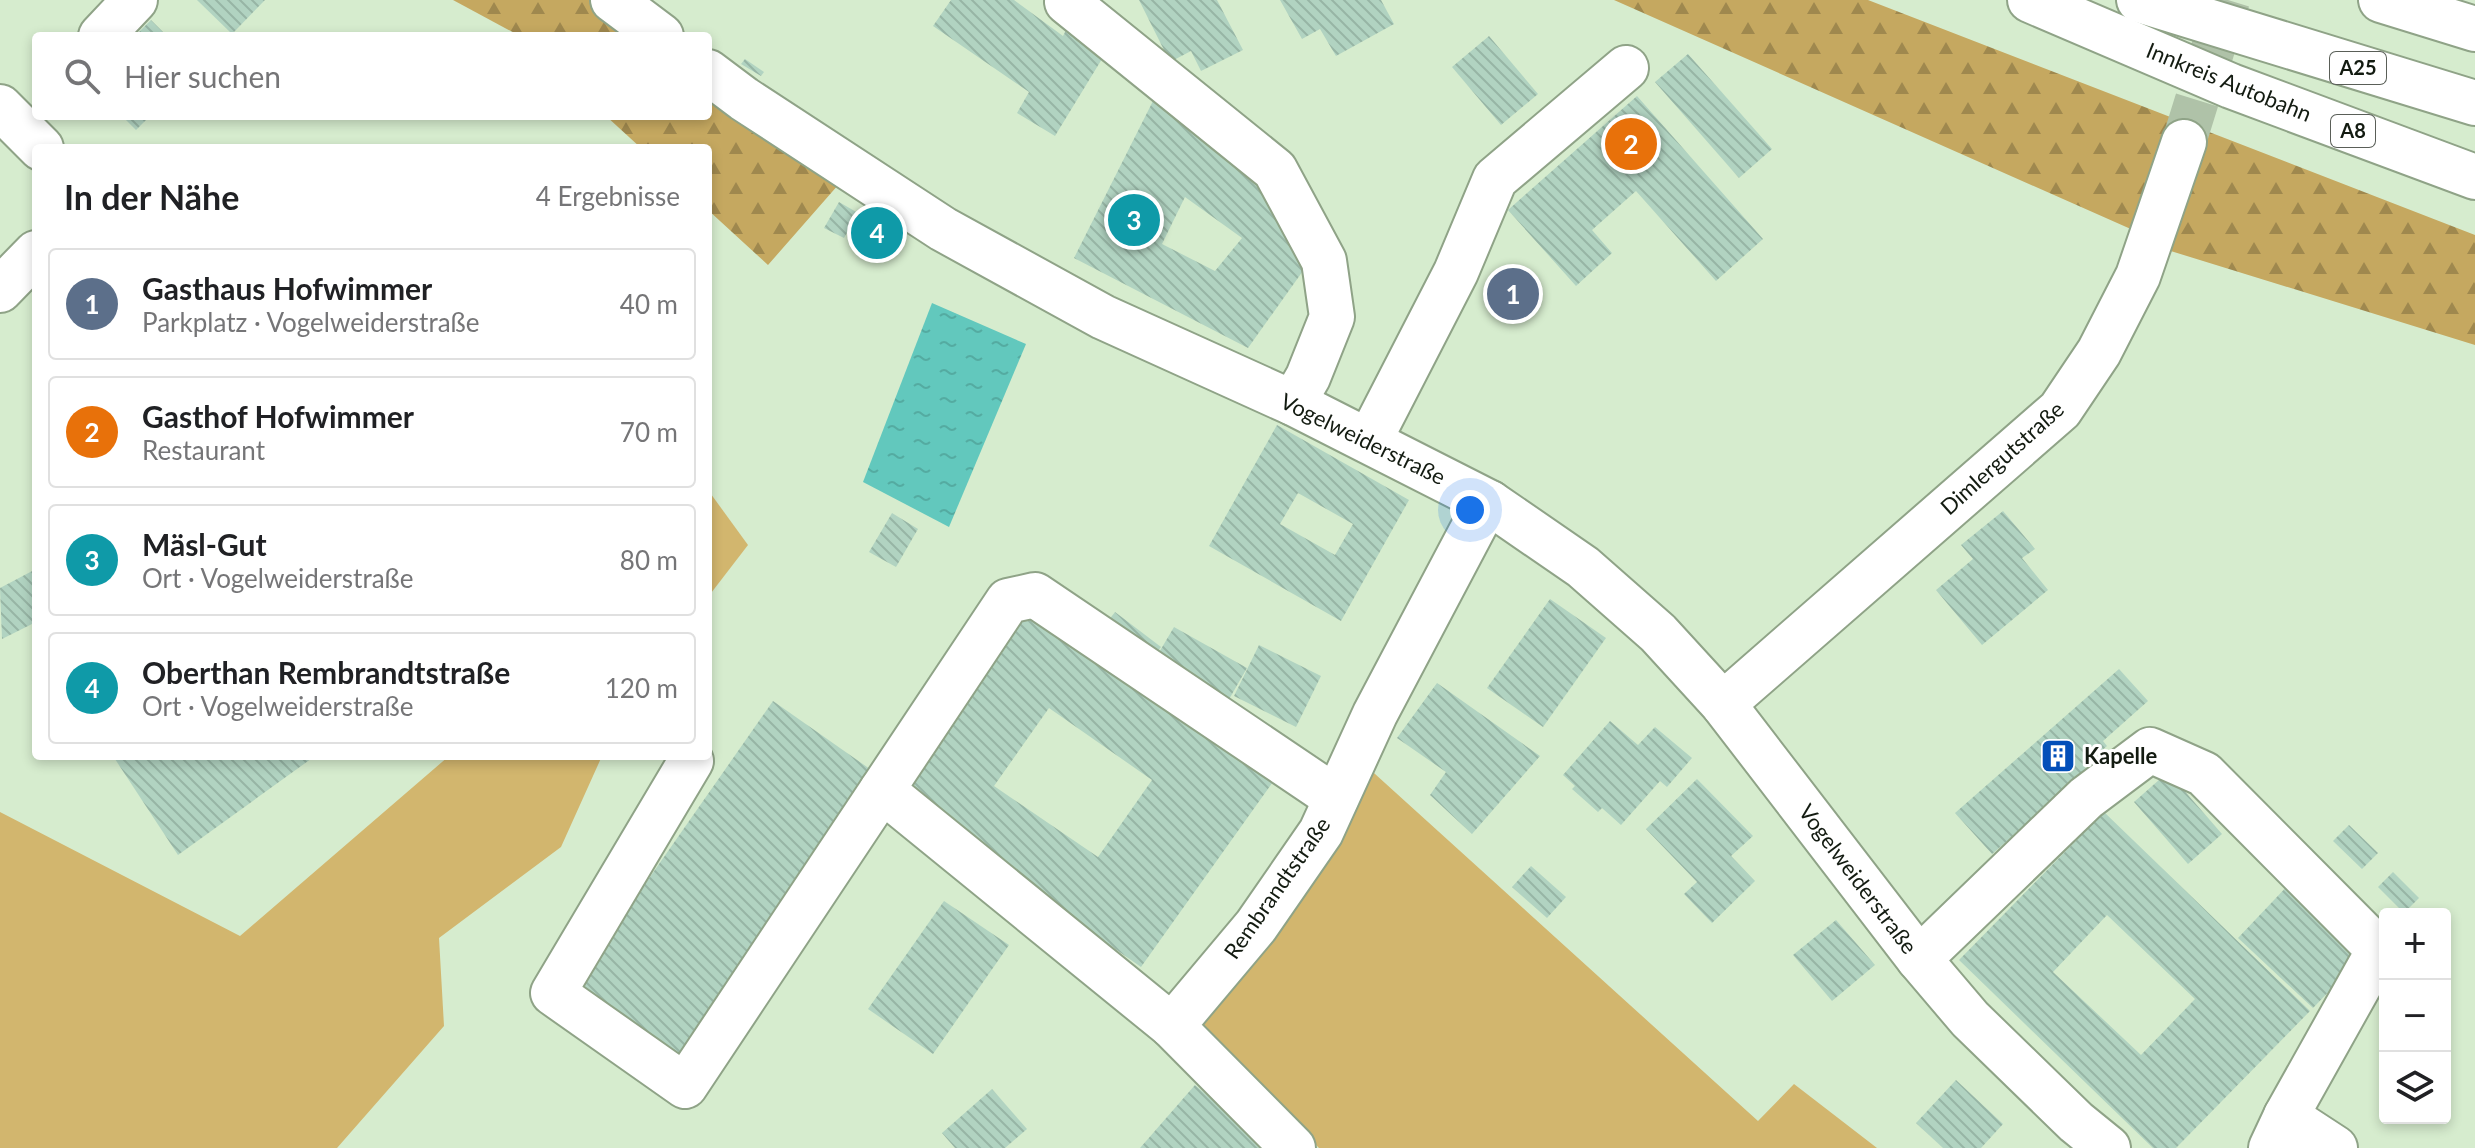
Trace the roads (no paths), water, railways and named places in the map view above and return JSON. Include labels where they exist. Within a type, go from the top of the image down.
[{"type":"main road","points":[[105,32],[135,0]]},
{"type":"main road","points":[[613,0],[656,32]]},
{"type":"main road","name":"Innkreis Autobahn","points":[[2030,0],[2231,86],[2475,177]]},
{"type":"main road","name":"A25","points":[[2139,0],[2475,103]]},
{"type":"main road","points":[[2381,0],[2475,29]]},
{"type":"main road","points":[[1067,2],[1275,170],[1324,261],[1332,317],[1308,377],[1293,403]]},
{"type":"main road","points":[[1369,441],[1456,272],[1495,179],[1626,68]]},
{"type":"main road","name":"Vogelweiderstraße","points":[[712,75],[943,229],[1103,317],[1293,403],[1490,503],[1583,567],[1658,633],[1723,704],[1919,959],[1970,1019],[2022,1072],[2108,1148]]},
{"type":"main road","name":"Dimlergutstraße","points":[[1723,704],[2060,410],[2099,352],[2138,276],[2184,142]]},
{"type":"main road","points":[[0,290],[32,257]]},
{"type":"main road","name":"Rembrandtstraße","points":[[1172,1026],[1256,926],[1321,832],[1375,714],[1478,519],[1490,503]]},
{"type":"main road","points":[[691,761],[553,993],[685,1086],[1008,601],[1035,595],[1336,798]]},
{"type":"main road","points":[[1919,959],[2086,798],[2150,750],[2204,774],[2379,950],[2278,1132],[2335,1148]]},
{"type":"main road","points":[[882,790],[1172,1026],[1293,1148]]},
{"type":"water","points":[[932,303],[1026,344],[949,527],[863,482]]},
{"type":"tunnel","points":[[2184,142],[2228,0]]},
{"type":"place","name":"Gasthof Hofwimmer","points":[[1631,144]]},
{"type":"place","name":"Mäsl-Gut","points":[[1134,220]]},
{"type":"place","name":"Oberthan Rembrandtstraße","points":[[877,233]]},
{"type":"place","name":"Gasthaus Hofwimmer","points":[[1513,294]]},
{"type":"place","name":"Kapelle","points":[[2058,756]]}]
